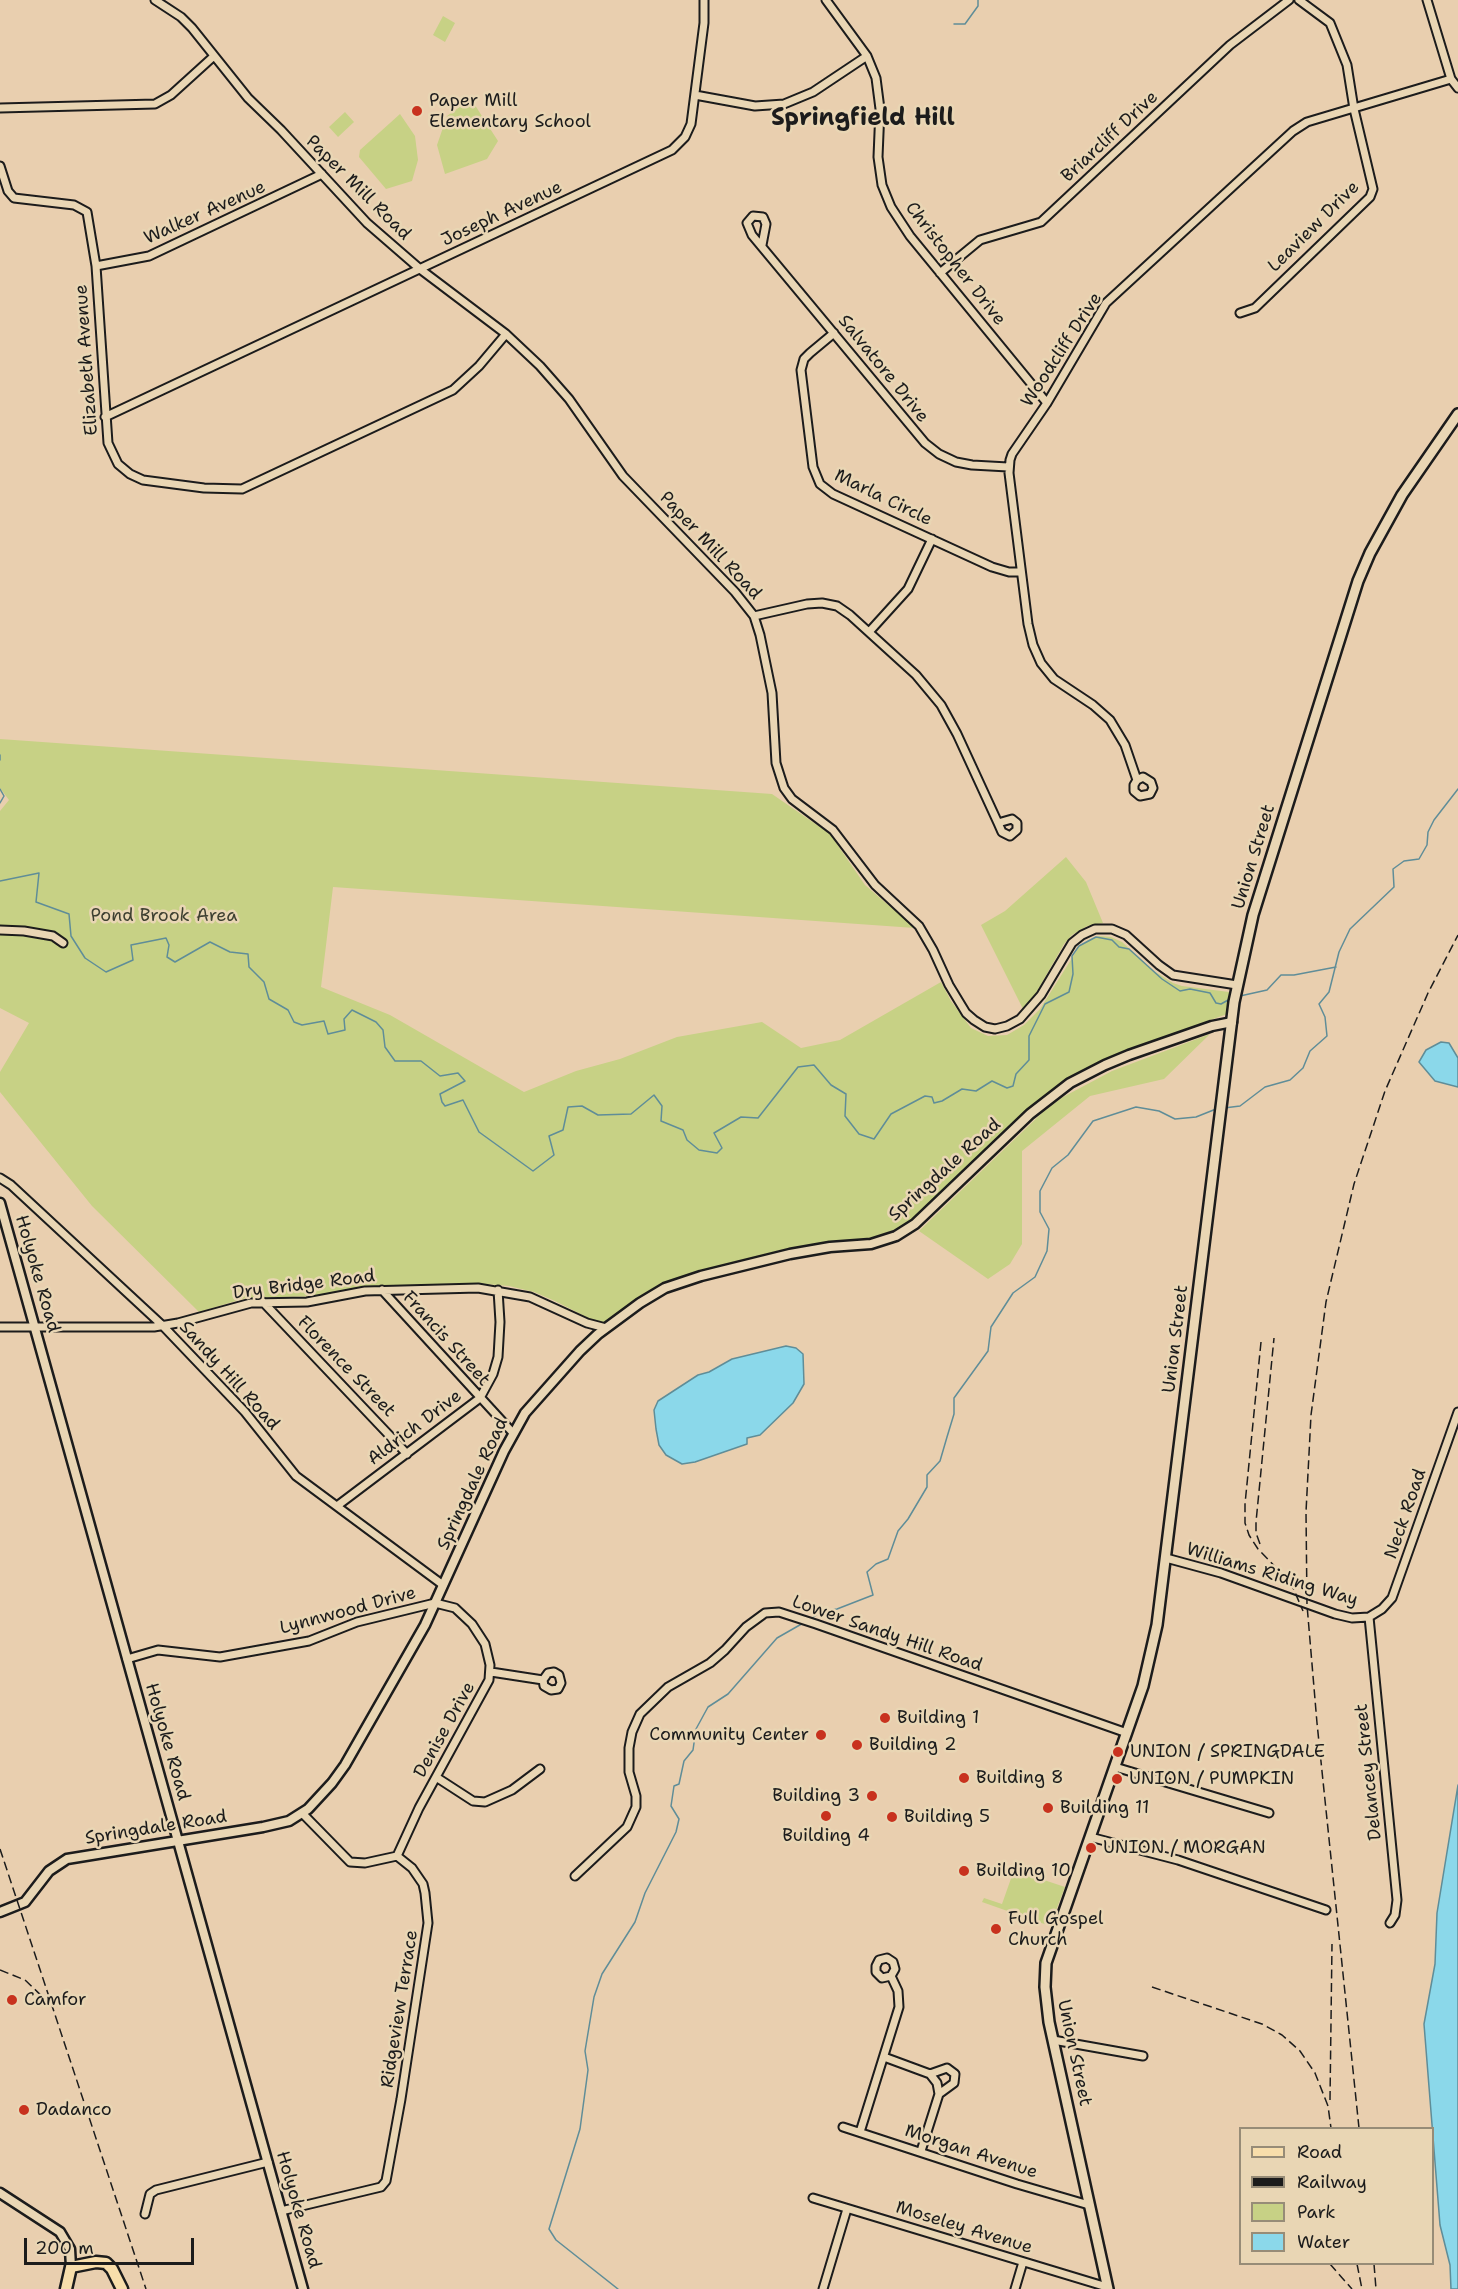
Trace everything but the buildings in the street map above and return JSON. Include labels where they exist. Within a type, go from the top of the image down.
[{"type":"main road","name":"Union Street","points":[[1108,2288],[1053,2040],[1045,1996],[1046,1963],[1127,1733],[1150,1658],[1157,1624],[1232,1022],[1253,915],[1358,581],[1370,553],[1399,501],[1458,414]]},
{"type":"main road","points":[[66,2289],[71,2267],[85,2263],[105,2263],[114,2271],[122,2289]]},
{"type":"street","name":"Paper Mill Road","points":[[155,0],[187,23],[248,98],[367,223],[420,269],[507,334],[540,366],[569,399],[623,476],[735,592],[754,616],[760,635],[772,693],[777,763],[784,788],[792,799],[833,830],[875,885],[919,926],[966,1013],[985,1027],[995,1029],[1020,1019],[1041,995],[1072,944],[1082,935],[1095,929],[1112,929],[1126,935],[1173,975],[1236,994]]},
{"type":"street","name":"Joseph Avenue","points":[[105,417],[672,150],[685,137],[691,124],[704,23],[704,0]]},
{"type":"street","name":"Christopher Drive","points":[[826,0],[867,56],[876,78],[879,100],[877,148],[882,185],[891,207],[903,227],[1047,403]]},
{"type":"street","name":"Briarcliff Drive","points":[[940,273],[980,240],[1041,222],[1208,65],[1288,0]]},
{"type":"street","points":[[1299,0],[1330,23],[1347,65],[1354,109]]},
{"type":"street","points":[[1427,0],[1451,79],[1458,88]]},
{"type":"street","points":[[0,108],[155,104],[171,95],[214,56]]},
{"type":"street","points":[[695,95],[755,106],[784,104],[813,93],[867,56]]},
{"type":"street","name":"Woodcliff Drive","points":[[1008,467],[1012,454],[1047,403],[1106,303],[1293,131],[1307,122],[1451,79]]},
{"type":"street","name":"Leaview Drive","points":[[1240,314],[1255,308],[1372,194],[1373,182],[1354,109]]},
{"type":"street","name":"Elizabeth Avenue","points":[[0,166],[9,192],[15,199],[62,203],[84,209],[90,223],[96,266],[106,435],[110,450],[118,464],[132,475],[150,482],[242,489],[449,392],[479,366],[507,334]]},
{"type":"street","name":"Walker Avenue","points":[[96,266],[149,256],[322,174]]},
{"type":"street","name":"Salvatore Drive","points":[[762,245],[918,436],[948,458],[964,464],[1008,467]]},
{"type":"street","name":"Marla Circle","points":[[834,333],[804,359],[801,370],[815,476],[823,488],[999,569],[1021,572]]},
{"type":"street","points":[[1008,467],[1029,631],[1038,657],[1054,679],[1093,705],[1110,720],[1125,745],[1137,780]]},
{"type":"street","points":[[869,632],[908,589],[932,538]]},
{"type":"street","points":[[754,616],[807,604],[827,604],[846,611],[921,680],[941,705],[953,725],[998,823]]},
{"type":"street","points":[[0,930],[53,936],[63,943]]},
{"type":"street","name":"Springdale Road","points":[[0,1911],[25,1902],[49,1871],[64,1860],[275,1824],[289,1821],[303,1813],[332,1783],[345,1765],[416,1641],[513,1433],[537,1398],[580,1351],[606,1328],[656,1293],[679,1283],[790,1254],[830,1247],[871,1244],[896,1236],[915,1224],[1030,1114],[1070,1083],[1130,1055],[1212,1026],[1232,1022]]},
{"type":"street","name":"Sandy Hill Road","points":[[0,1178],[19,1192],[163,1326],[241,1407],[288,1467],[443,1585]]},
{"type":"street","name":"Holyoke Road","points":[[0,1203],[303,2289]]},
{"type":"street","name":"Dry Bridge Road","points":[[0,1327],[34,1325],[133,1328],[163,1326],[263,1302],[307,1302],[365,1291],[478,1288],[530,1297],[587,1323],[606,1328]]},
{"type":"street","name":"Francis Street","points":[[382,1290],[513,1433]]},
{"type":"street","name":"Aldrich Drive","points":[[337,1506],[480,1398],[493,1374],[498,1357],[500,1322],[498,1290]]},
{"type":"street","name":"Florence Street","points":[[263,1302],[407,1454]]},
{"type":"street","name":"Neck Road","points":[[1369,1617],[1382,1609],[1392,1598],[1458,1412]]},
{"type":"street","name":"Williams Riding Way","points":[[1166,1558],[1221,1573],[1335,1614],[1352,1618],[1369,1617]]},
{"type":"street","name":"Lynnwood Drive","points":[[127,1659],[158,1650],[220,1657],[303,1642],[319,1638],[357,1622],[435,1603]]},
{"type":"street","name":"Denise Drive","points":[[397,1856],[415,1815],[486,1689],[491,1671],[486,1647],[472,1624],[455,1608],[435,1603]]},
{"type":"street","name":"Lower Sandy Hill Road","points":[[575,1876],[627,1827],[636,1807],[636,1796],[629,1772],[629,1748],[632,1732],[640,1714],[668,1687],[710,1663],[726,1650],[754,1619],[765,1613],[786,1614],[1127,1733]]},
{"type":"street","name":"Delancey Street","points":[[1369,1617],[1397,1900],[1395,1915],[1390,1923]]},
{"type":"street","points":[[491,1671],[543,1680]]},
{"type":"street","points":[[1115,1767],[1269,1813]]},
{"type":"street","points":[[436,1777],[473,1801],[485,1803],[512,1790],[540,1769]]},
{"type":"street","points":[[303,1813],[350,1862],[365,1863],[397,1856]]},
{"type":"street","points":[[1090,1837],[1178,1860],[1326,1910]]},
{"type":"street","name":"Ridgeview Terrace","points":[[281,2211],[381,2187],[386,2181],[428,1923],[427,1900],[423,1884],[412,1868],[397,1856]]},
{"type":"street","points":[[860,2132],[899,2007],[899,1995],[891,1976]]},
{"type":"street","points":[[1053,2040],[1143,2056]]},
{"type":"street","points":[[884,2057],[930,2074],[937,2083],[939,2094],[921,2151]]},
{"type":"street","points":[[930,2074],[947,2068],[955,2074],[954,2084],[939,2094]]},
{"type":"street","name":"Morgan Avenue","points":[[843,2127],[1089,2205]]},
{"type":"street","points":[[145,2214],[150,2194],[156,2190],[268,2162]]},
{"type":"street","points":[[0,2193],[60,2232],[66,2240],[71,2255],[71,2267]]},
{"type":"street","name":"Moseley Avenue","points":[[813,2198],[1108,2288]]},
{"type":"street","points":[[823,2289],[847,2208]]},
{"type":"street","points":[[1016,2289],[1023,2262]]},
{"type":"green space","points":[[443,16],[455,23],[445,42],[433,35]]},
{"type":"green space","points":[[471,99],[498,141],[487,159],[445,174],[437,145],[447,116]]},
{"type":"green space","points":[[345,112],[354,122],[338,137],[329,127]]},
{"type":"green space","points":[[400,114],[415,136],[418,160],[412,181],[386,189],[359,157],[360,150]]},
{"type":"green space","name":"Pond Brook Area","points":[[0,739],[772,794],[830,834],[865,885],[915,928],[333,887],[321,987],[390,1015],[524,1092],[576,1071],[620,1059],[677,1037],[762,1022],[801,1048],[840,1040],[941,982],[951,1001],[971,1028],[988,1036],[1007,1035],[1024,1025],[1040,1009],[1079,947],[1099,936],[1111,937],[1122,942],[1154,971],[1173,983],[1229,992],[1227,1014],[1107,1058],[1051,1090],[1020,1115],[913,1219],[899,1228],[872,1238],[793,1247],[674,1279],[643,1296],[602,1325],[534,1292],[509,1286],[474,1283],[376,1286],[318,1296],[246,1298],[199,1312],[92,1206],[0,1092],[0,1072],[29,1023],[0,1008],[0,811],[9,800],[0,788]]},
{"type":"green space","points":[[1066,857],[1086,882],[1103,923],[1087,926],[1072,935],[1064,944],[1036,993],[1023,1009],[981,925],[1005,911]]},
{"type":"green space","points":[[1210,1034],[1164,1079],[1090,1096],[1022,1151],[1022,1244],[1010,1264],[988,1279],[919,1231],[1043,1112],[1063,1097],[1112,1071]]},
{"type":"green space","points":[[1014,1870],[1065,1887],[1050,1926],[982,1902],[984,1898],[1002,1904]]},
{"type":"water","points":[[1441,1042],[1449,1043],[1458,1058],[1458,1087],[1435,1081],[1419,1062],[1426,1050]]},
{"type":"water","points":[[786,1346],[796,1348],[803,1354],[804,1384],[793,1403],[760,1435],[747,1438],[747,1444],[695,1462],[682,1464],[666,1455],[659,1445],[656,1429],[654,1410],[658,1401],[698,1375],[709,1372],[732,1359]]},
{"type":"water","points":[[1458,1785],[1458,2289],[1451,2289],[1450,2265],[1440,2225],[1424,2024],[1435,1964],[1437,1913]]},
{"type":"waterway","points":[[954,24],[965,24],[978,6],[978,0]]},
{"type":"waterway","points":[[0,755],[0,760]]},
{"type":"waterway","points":[[0,789],[4,796],[0,803]]},
{"type":"waterway","points":[[1224,1108],[1240,1106],[1265,1087],[1290,1080],[1303,1068],[1310,1051],[1327,1036],[1325,1017],[1319,1004],[1329,992],[1339,952],[1350,929],[1394,887],[1393,869],[1404,861],[1419,859],[1427,845],[1428,832],[1434,820],[1458,789]]},
{"type":"waterway","points":[[0,881],[39,873],[36,902],[69,914],[71,936],[85,958],[106,972],[133,960],[131,945],[166,938],[169,945],[167,957],[175,962],[210,942],[230,952],[248,954],[249,967],[264,982],[269,999],[288,1010],[294,1022],[302,1025],[324,1021],[328,1034],[345,1030],[344,1019],[352,1010],[376,1022],[383,1030],[385,1047],[395,1061],[421,1061],[440,1076],[458,1073],[465,1081],[440,1094],[445,1106],[463,1100],[479,1132],[533,1171],[554,1155],[549,1136],[563,1130],[568,1107],[582,1106],[598,1115],[631,1114],[654,1095],[662,1106],[661,1121],[683,1130],[687,1140],[699,1150],[717,1153],[722,1148],[714,1133],[741,1117],[758,1118],[798,1067],[814,1065],[831,1085],[846,1094],[845,1116],[859,1134],[874,1139],[891,1114],[925,1096],[932,1097],[934,1103],[962,1089],[976,1091],[992,1081],[1007,1088],[1013,1086],[1016,1074],[1029,1060],[1029,1036],[1045,1004],[1069,992],[1073,974],[1072,956],[1079,946],[1096,937],[1112,940],[1119,947],[1129,949],[1162,979],[1180,991],[1190,989],[1210,993],[1216,1003],[1221,1004],[1230,999]]},
{"type":"waterway","points":[[1240,996],[1267,990],[1281,975],[1294,975],[1336,967]]},
{"type":"waterway","points":[[809,1620],[821,1612],[837,1609],[873,1595],[867,1572],[876,1564],[888,1559],[898,1531],[927,1487],[927,1475],[940,1461],[954,1414],[954,1398],[988,1351],[991,1327],[1013,1293],[1035,1277],[1047,1251],[1049,1229],[1040,1212],[1040,1191],[1052,1168],[1068,1155],[1093,1121],[1136,1107],[1159,1111],[1175,1119],[1196,1117],[1216,1109]]},
{"type":"waterway","points":[[618,2289],[556,2240],[549,2229],[580,2129],[588,2070],[585,2051],[594,1997],[602,1974],[635,1922],[645,1893],[676,1832],[679,1819],[671,1806],[674,1786],[679,1784],[684,1761],[693,1750],[696,1729],[708,1707],[728,1694],[777,1638],[805,1622]]},
{"type":"railway","points":[[1359,2127],[1307,1605],[1306,1512],[1311,1415],[1326,1302],[1354,1184],[1385,1091],[1428,993],[1458,935]]},
{"type":"railway","points":[[1260,1544],[1256,1533],[1256,1522],[1274,1338]]},
{"type":"railway","points":[[1261,1342],[1245,1523],[1258,1549],[1291,1583],[1303,1611]]},
{"type":"railway","points":[[0,1849],[146,2289]]},
{"type":"railway","points":[[1330,2100],[1332,1944]]},
{"type":"railway","points":[[0,1970],[25,1980],[47,2001]]},
{"type":"railway","points":[[1152,1987],[1262,2024],[1282,2035],[1300,2051],[1315,2073],[1328,2106],[1331,2127]]},
{"type":"railway","points":[[1331,2265],[1352,2289]]},
{"type":"railway","points":[[1357,2265],[1362,2289]]},
{"type":"railway","points":[[1374,2265],[1376,2289]]},
{"type":"place","name":"Paper Mill Elementary School","points":[[417,111]]},
{"type":"place","name":"Building 1","points":[[885,1718]]},
{"type":"place","name":"Community Center","points":[[821,1735]]},
{"type":"place","name":"Building 2","points":[[857,1745]]},
{"type":"place","name":"UNION / SPRINGDALE","points":[[1118,1752]]},
{"type":"place","name":"Building 8","points":[[964,1778]]},
{"type":"place","name":"UNION / PUMPKIN","points":[[1117,1779]]},
{"type":"place","name":"Building 3","points":[[872,1796]]},
{"type":"place","name":"Building 11","points":[[1048,1808]]},
{"type":"place","name":"Building 4","points":[[826,1816]]},
{"type":"place","name":"Building 5","points":[[892,1817]]},
{"type":"place","name":"UNION / MORGAN","points":[[1091,1848]]},
{"type":"place","name":"Building 10","points":[[964,1871]]},
{"type":"place","name":"Full Gospel Church","points":[[996,1929]]},
{"type":"place","name":"Camfor","points":[[12,2000]]},
{"type":"place","name":"Dadanco","points":[[24,2110]]},
{"type":"district","name":"Springfield Hill","points":[[863,119]]}]
